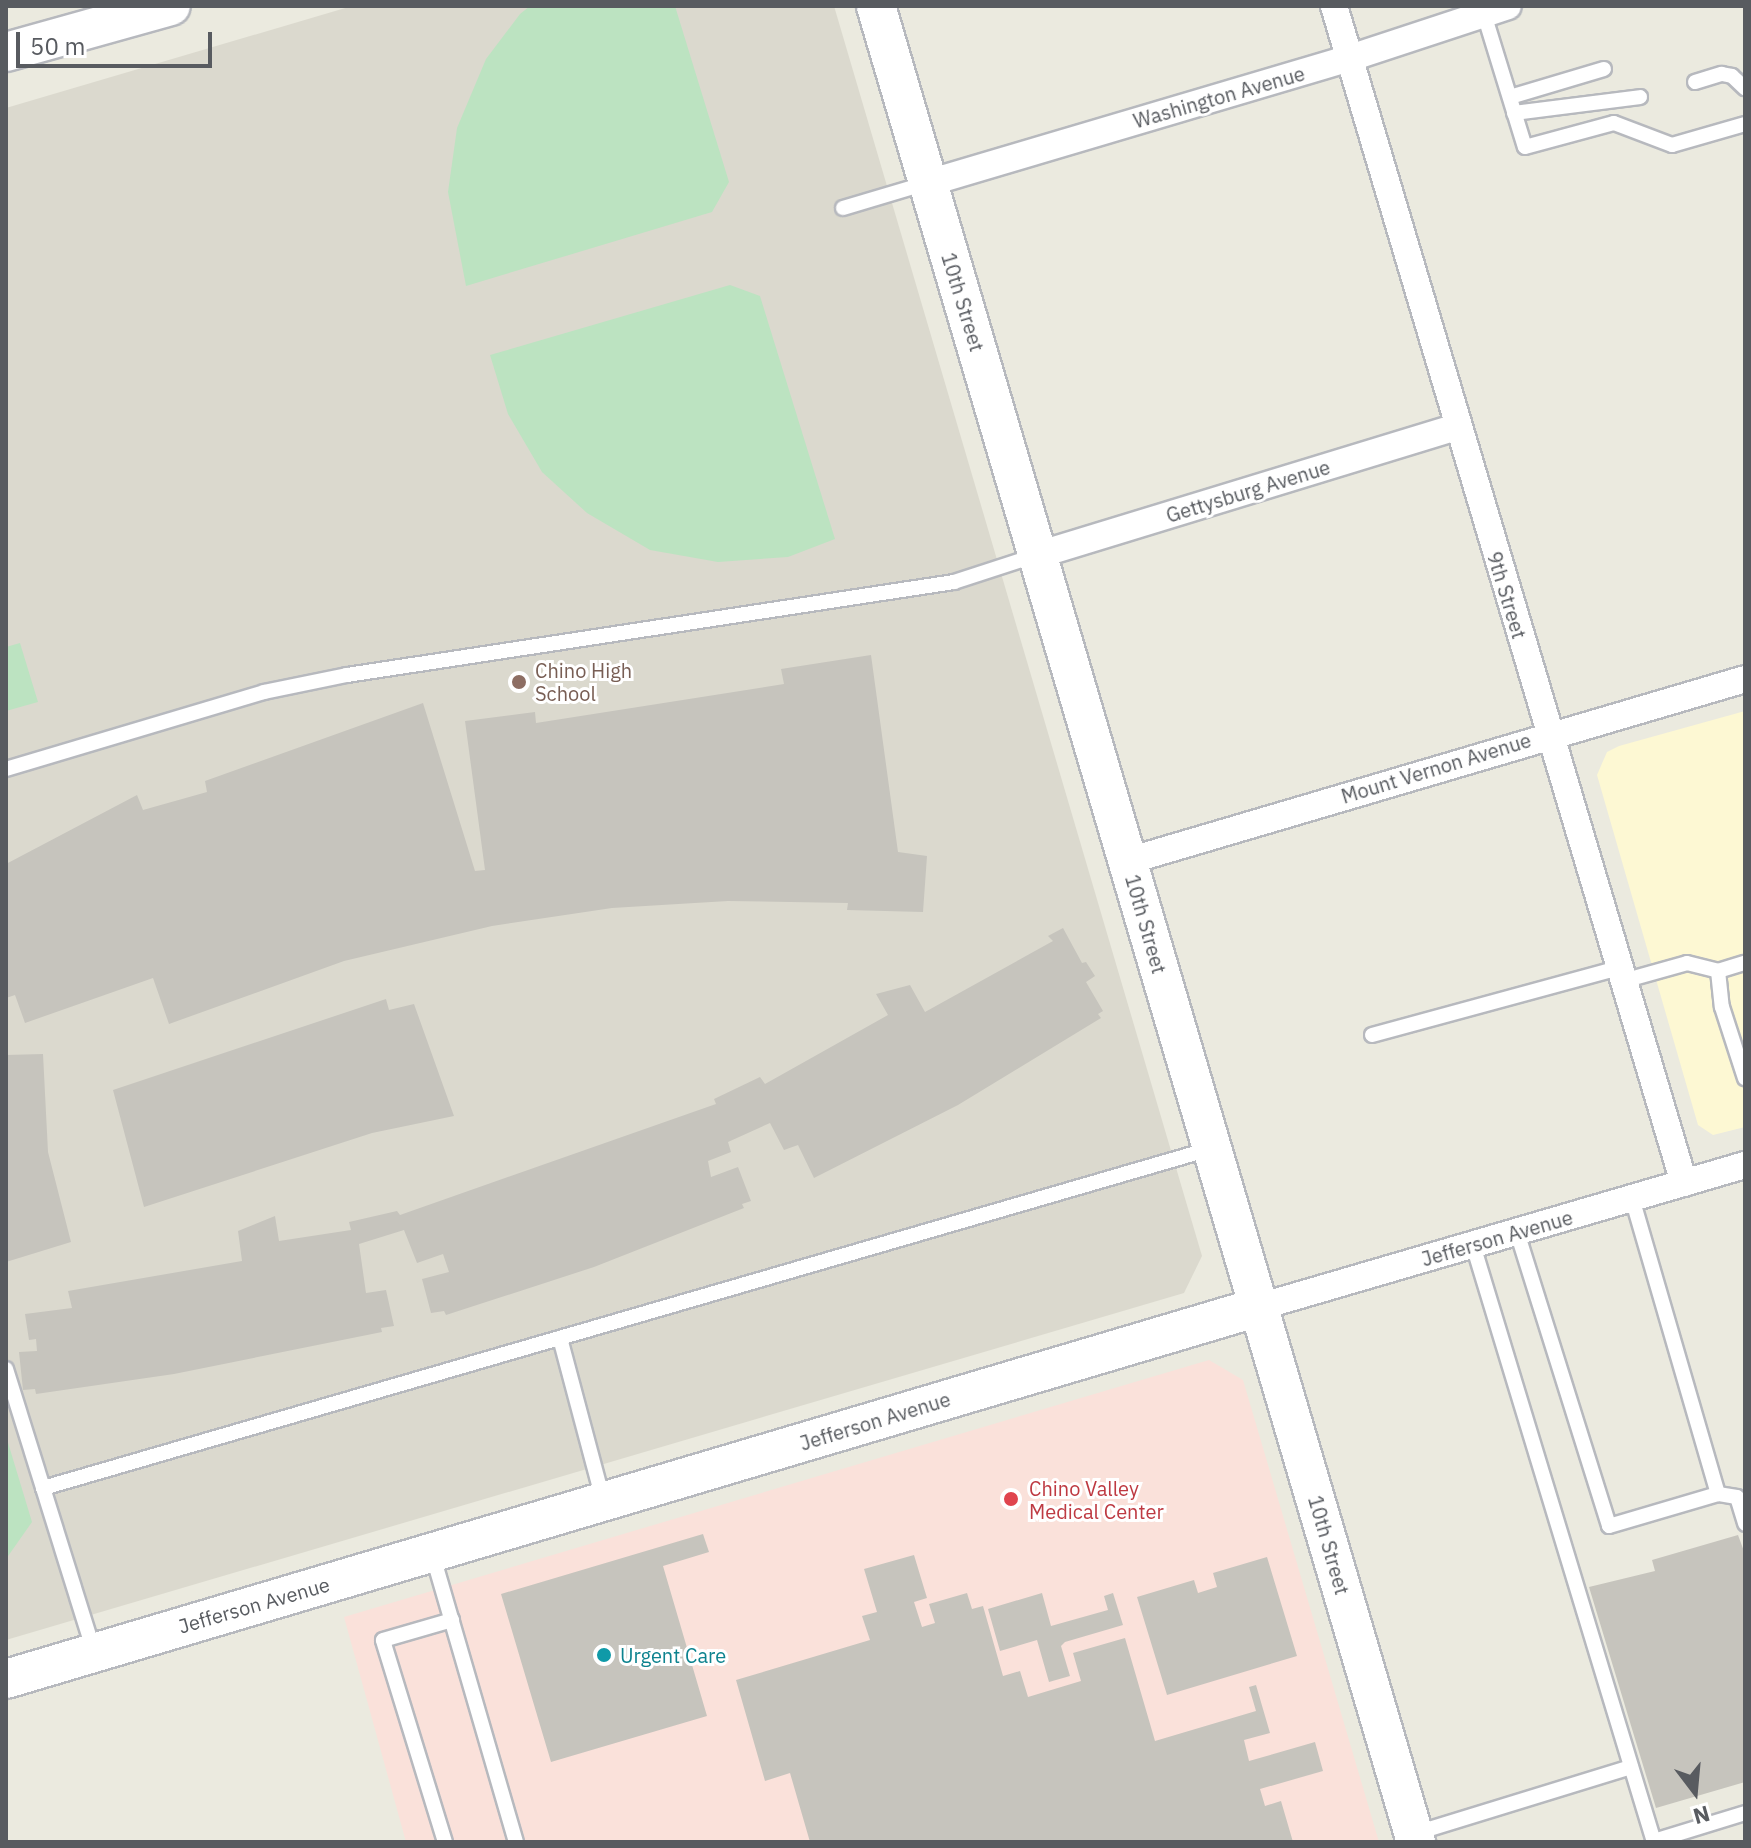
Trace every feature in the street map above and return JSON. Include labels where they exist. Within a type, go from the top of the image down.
[{"type":"street","points":[[6,52],[171,6]]},
{"type":"street","name":"10th Street","points":[[876,6],[1414,1838]]},
{"type":"street","name":"9th Street","points":[[1334,6],[1548,735],[1684,1183]]},
{"type":"street","name":"Washington Avenue","points":[[928,183],[1350,58],[1496,10]]},
{"type":"street","name":"Gettysburg Avenue","points":[[1038,555],[1457,427]]},
{"type":"street","name":"Mount Vernon Avenue","points":[[1128,861],[1745,679]]},
{"type":"street","name":"Jefferson Avenue","points":[[6,1679],[1745,1165]]},
{"type":"lane","points":[[1496,10],[1510,97],[1525,147],[1614,123],[1672,145],[1745,124]]},
{"type":"lane","points":[[1510,97],[1604,69]]},
{"type":"lane","points":[[1695,82],[1722,74],[1732,76],[1745,88]]},
{"type":"lane","points":[[1514,113],[1640,97]]},
{"type":"lane","points":[[843,208],[928,183]]},
{"type":"lane","points":[[6,769],[264,692],[347,675],[954,582],[1038,555]]},
{"type":"lane","points":[[1372,1035],[1621,975],[1687,963],[1718,971],[1745,963]]},
{"type":"lane","points":[[1718,971],[1722,1007],[1745,1078]]},
{"type":"lane","points":[[43,1488],[1212,1148]]},
{"type":"lane","points":[[1632,1198],[1718,1494]]},
{"type":"lane","points":[[1517,1232],[1609,1526],[1718,1494],[1737,1497],[1745,1524]]},
{"type":"lane","points":[[1473,1245],[1654,1842],[1745,1813]]},
{"type":"lane","points":[[560,1338],[603,1502]]},
{"type":"lane","points":[[6,1369],[94,1653]]},
{"type":"lane","points":[[432,1553],[516,1842]]},
{"type":"lane","points":[[445,1842],[383,1640],[452,1620]]},
{"type":"lane","points":[[1414,1838],[1631,1767]]},
{"type":"shaded area","name":"Chino High School","points":[[352,6],[834,6],[1202,1256],[1184,1293],[6,1640],[6,108]]},
{"type":"shaded area","points":[[1745,711],[1745,1127],[1713,1135],[1698,1125],[1597,775],[1607,752],[1619,746]]},
{"type":"shaded area","name":"Chino Valley Medical Center","points":[[1209,1360],[1243,1380],[1379,1842],[406,1842],[344,1617]]},
{"type":"green space","points":[[530,6],[675,6],[729,182],[712,212],[466,286],[448,192],[457,128],[486,59],[520,14]]},
{"type":"green space","points":[[730,285],[760,296],[835,539],[788,557],[718,562],[650,550],[587,513],[542,472],[508,414],[490,355]]},
{"type":"green space","points":[[20,643],[38,702],[6,711],[6,647]]},
{"type":"green space","points":[[6,1436],[32,1522],[6,1559]]},
{"type":"building","points":[[871,655],[898,852],[927,856],[923,912],[847,910],[848,903],[728,901],[612,908],[492,926],[344,961],[169,1024],[153,978],[25,1023],[15,995],[6,998],[6,864],[137,795],[143,810],[207,792],[205,781],[423,703],[475,871],[485,870],[465,721],[535,712],[536,723],[784,684],[781,669]]},
{"type":"building","points":[[1063,928],[1082,963],[1086,962],[1095,976],[1086,982],[1103,1011],[1098,1014],[1101,1018],[958,1105],[814,1178],[798,1145],[784,1150],[770,1123],[728,1142],[731,1152],[708,1161],[711,1177],[738,1167],[751,1201],[742,1204],[744,1208],[594,1267],[446,1315],[444,1311],[431,1313],[422,1279],[449,1272],[443,1254],[417,1263],[404,1230],[359,1244],[366,1293],[386,1290],[394,1326],[381,1328],[382,1332],[174,1374],[36,1394],[35,1389],[23,1390],[19,1352],[37,1351],[36,1339],[29,1340],[25,1314],[72,1308],[68,1291],[242,1261],[238,1231],[275,1216],[279,1241],[351,1230],[349,1222],[397,1211],[400,1215],[716,1104],[714,1099],[760,1077],[765,1084],[888,1015],[876,994],[910,985],[925,1012],[1053,941],[1048,936]]},
{"type":"building","points":[[386,999],[389,1010],[414,1004],[454,1116],[372,1133],[144,1207],[113,1090]]},
{"type":"building","points":[[43,1054],[48,1152],[71,1242],[6,1262],[6,1055]]},
{"type":"building","name":"Urgent Care","points":[[703,1534],[709,1552],[663,1566],[707,1716],[551,1762],[501,1594]]},
{"type":"building","points":[[1738,1535],[1745,1554],[1745,1782],[1656,1808],[1589,1587],[1655,1571],[1652,1560]]},
{"type":"building","points":[[914,1555],[927,1598],[914,1602],[922,1627],[935,1623],[929,1604],[967,1593],[972,1609],[983,1606],[1003,1676],[1020,1671],[1028,1697],[1081,1681],[1073,1653],[1125,1638],[1155,1741],[1256,1711],[1249,1687],[1256,1685],[1270,1733],[1244,1740],[1249,1761],[1315,1742],[1323,1771],[1260,1789],[1265,1806],[1281,1801],[1293,1842],[810,1842],[790,1773],[765,1781],[736,1680],[870,1640],[862,1616],[877,1612],[864,1569]]},
{"type":"building","points":[[1267,1557],[1297,1656],[1167,1695],[1137,1597],[1194,1580],[1198,1593],[1217,1587],[1213,1573]]},
{"type":"building","points":[[1042,1593],[1051,1626],[1108,1610],[1104,1596],[1113,1593],[1123,1625],[1065,1642],[1061,1646],[1070,1676],[1049,1682],[1037,1640],[1000,1651],[988,1609]]},
{"type":"place","name":"Chino High School","points":[[519,682]]},
{"type":"place","name":"Chino Valley Medical Center","points":[[1011,1499]]},
{"type":"place","name":"Urgent Care","points":[[604,1655]]}]
